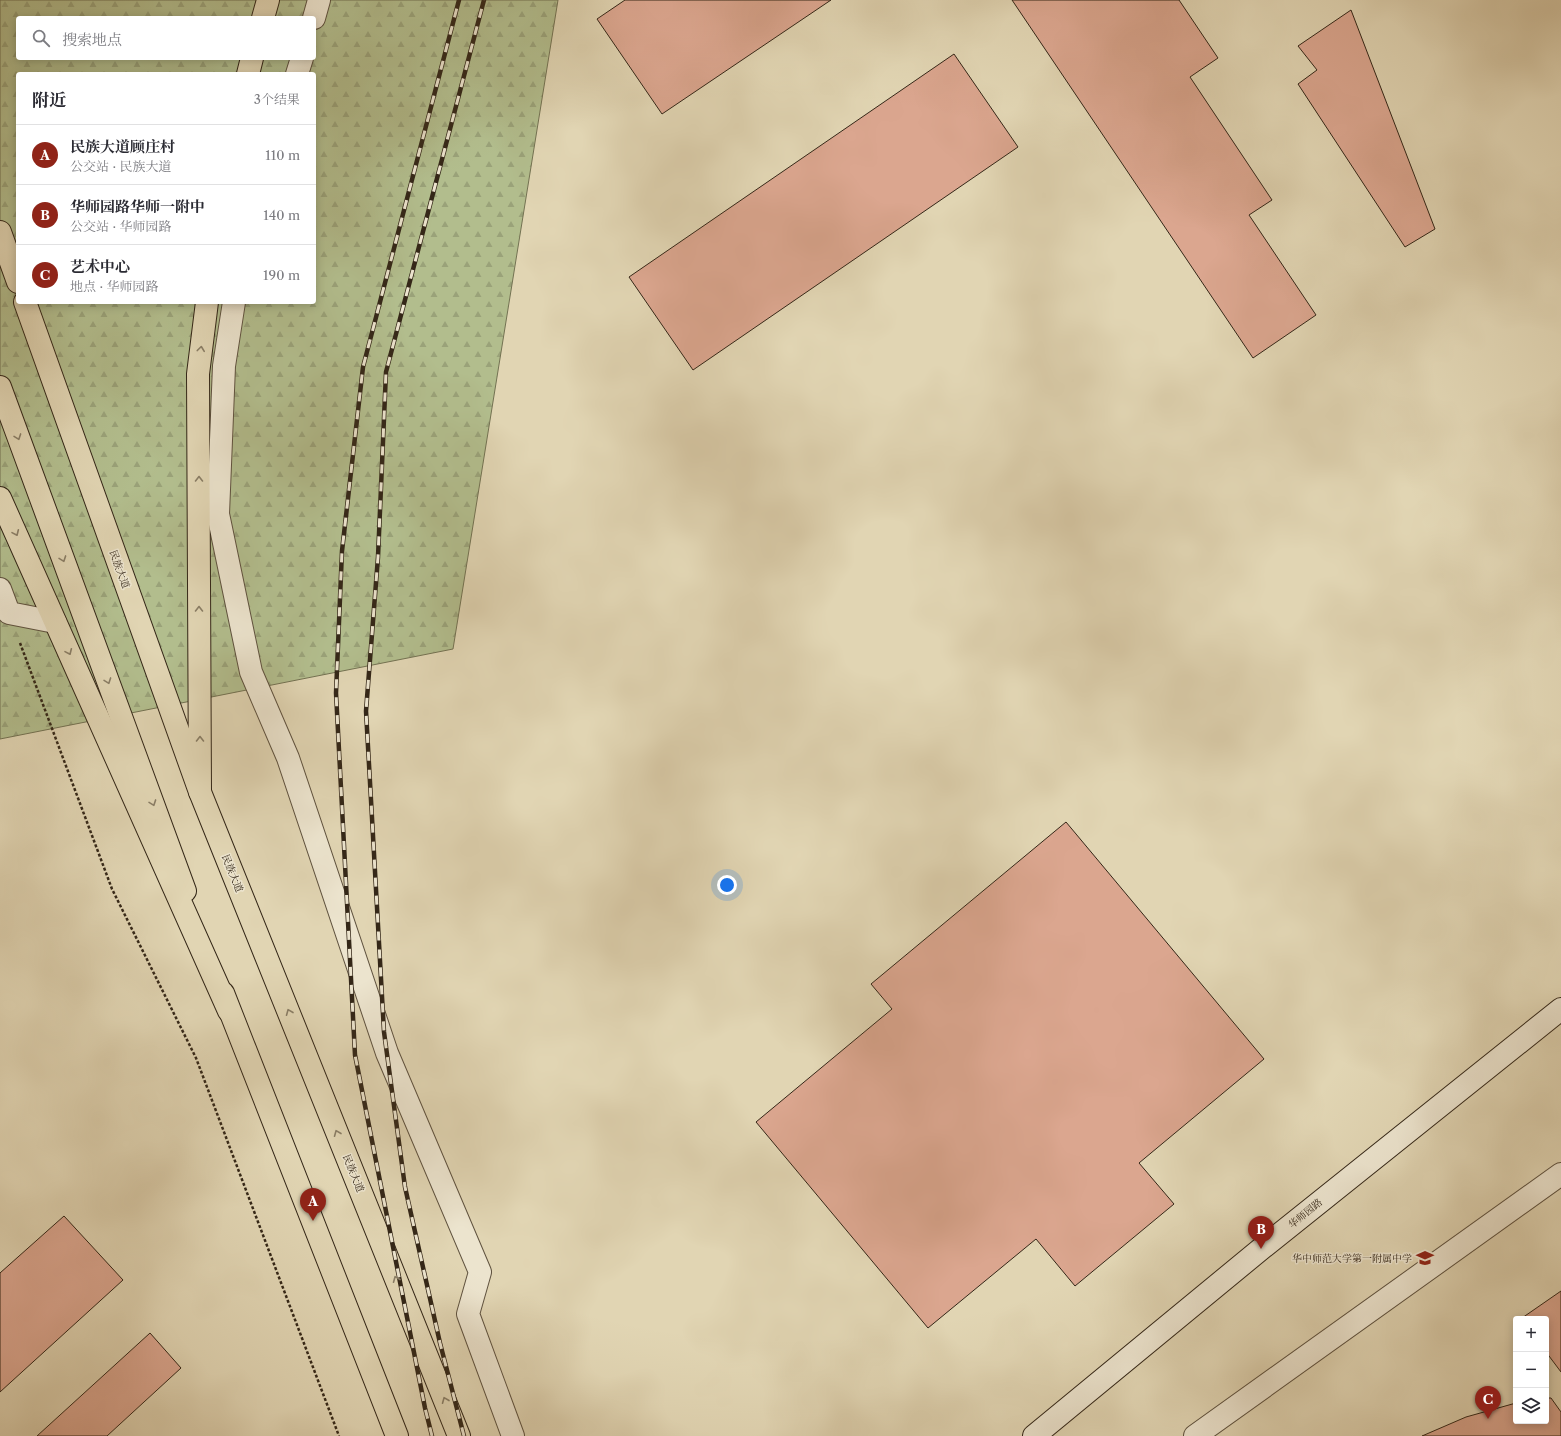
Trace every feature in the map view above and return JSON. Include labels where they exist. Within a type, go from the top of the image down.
[{"type":"main road","points":[[264,16],[268,0]]},
{"type":"main road","points":[[248,72],[252,60]]},
{"type":"main road","points":[[0,232],[16,276]]},
{"type":"main road","name":"民族大道","points":[[26,304],[200,792],[459,1436]]},
{"type":"main road","points":[[200,792],[198,374],[207,304]]},
{"type":"main road","points":[[0,387],[229,1011],[398,1436]]},
{"type":"main road","points":[[0,498],[229,1011]]},
{"type":"street","points":[[315,16],[319,0]]},
{"type":"street","points":[[298,72],[301,60]]},
{"type":"street","points":[[234,304],[224,366],[218,514],[250,672],[288,758],[387,1053],[480,1272],[468,1314],[513,1436]]},
{"type":"street","points":[[0,589],[9,613],[56,622]]},
{"type":"street","name":"华师园路","points":[[1034,1436],[1261,1249],[1561,1009]]},
{"type":"street","points":[[1194,1436],[1561,1174]]},
{"type":"path","points":[[9,613],[112,889],[196,1058],[339,1436]]},
{"type":"green space","points":[[0,0],[558,0],[453,649],[0,739]]},
{"type":"building","points":[[625,0],[831,0],[662,114],[597,19]]},
{"type":"building","points":[[1012,0],[1179,0],[1218,58],[1190,77],[1272,200],[1249,215],[1316,315],[1253,358]]},
{"type":"building","points":[[1351,10],[1435,229],[1405,247],[1298,84],[1317,70],[1298,46]]},
{"type":"building","points":[[954,54],[1018,147],[693,370],[629,277]]},
{"type":"building","points":[[1066,822],[1264,1059],[1139,1163],[1174,1204],[1075,1286],[1036,1239],[928,1328],[756,1122],[892,1009],[871,984]]},
{"type":"building","points":[[64,1216],[123,1280],[0,1392],[0,1273]]},
{"type":"building","points":[[1561,1291],[1561,1372],[1549,1356],[1549,1316],[1525,1316]]},
{"type":"building","points":[[150,1333],[181,1368],[107,1436],[37,1436]]},
{"type":"building","points":[[1549,1398],[1551,1398],[1561,1412],[1561,1436],[1422,1436],[1466,1417],[1513,1404],[1513,1424],[1549,1424]]},
{"type":"railway","points":[[432,1436],[425,1408],[355,1055],[336,693],[342,551],[363,367],[459,0]]},
{"type":"railway","points":[[464,1436],[440,1343],[405,1187],[384,1032],[366,711],[378,557],[386,372],[484,0]]},
{"type":"place","name":"民族大道顾庄村","points":[[313,1221]]},
{"type":"place","name":"华师园路华师一附中","points":[[1261,1249]]},
{"type":"place","name":"华中师范大学第一附属中学","points":[[1425,1258]]},
{"type":"place","name":"艺术中心","points":[[1488,1419]]}]
